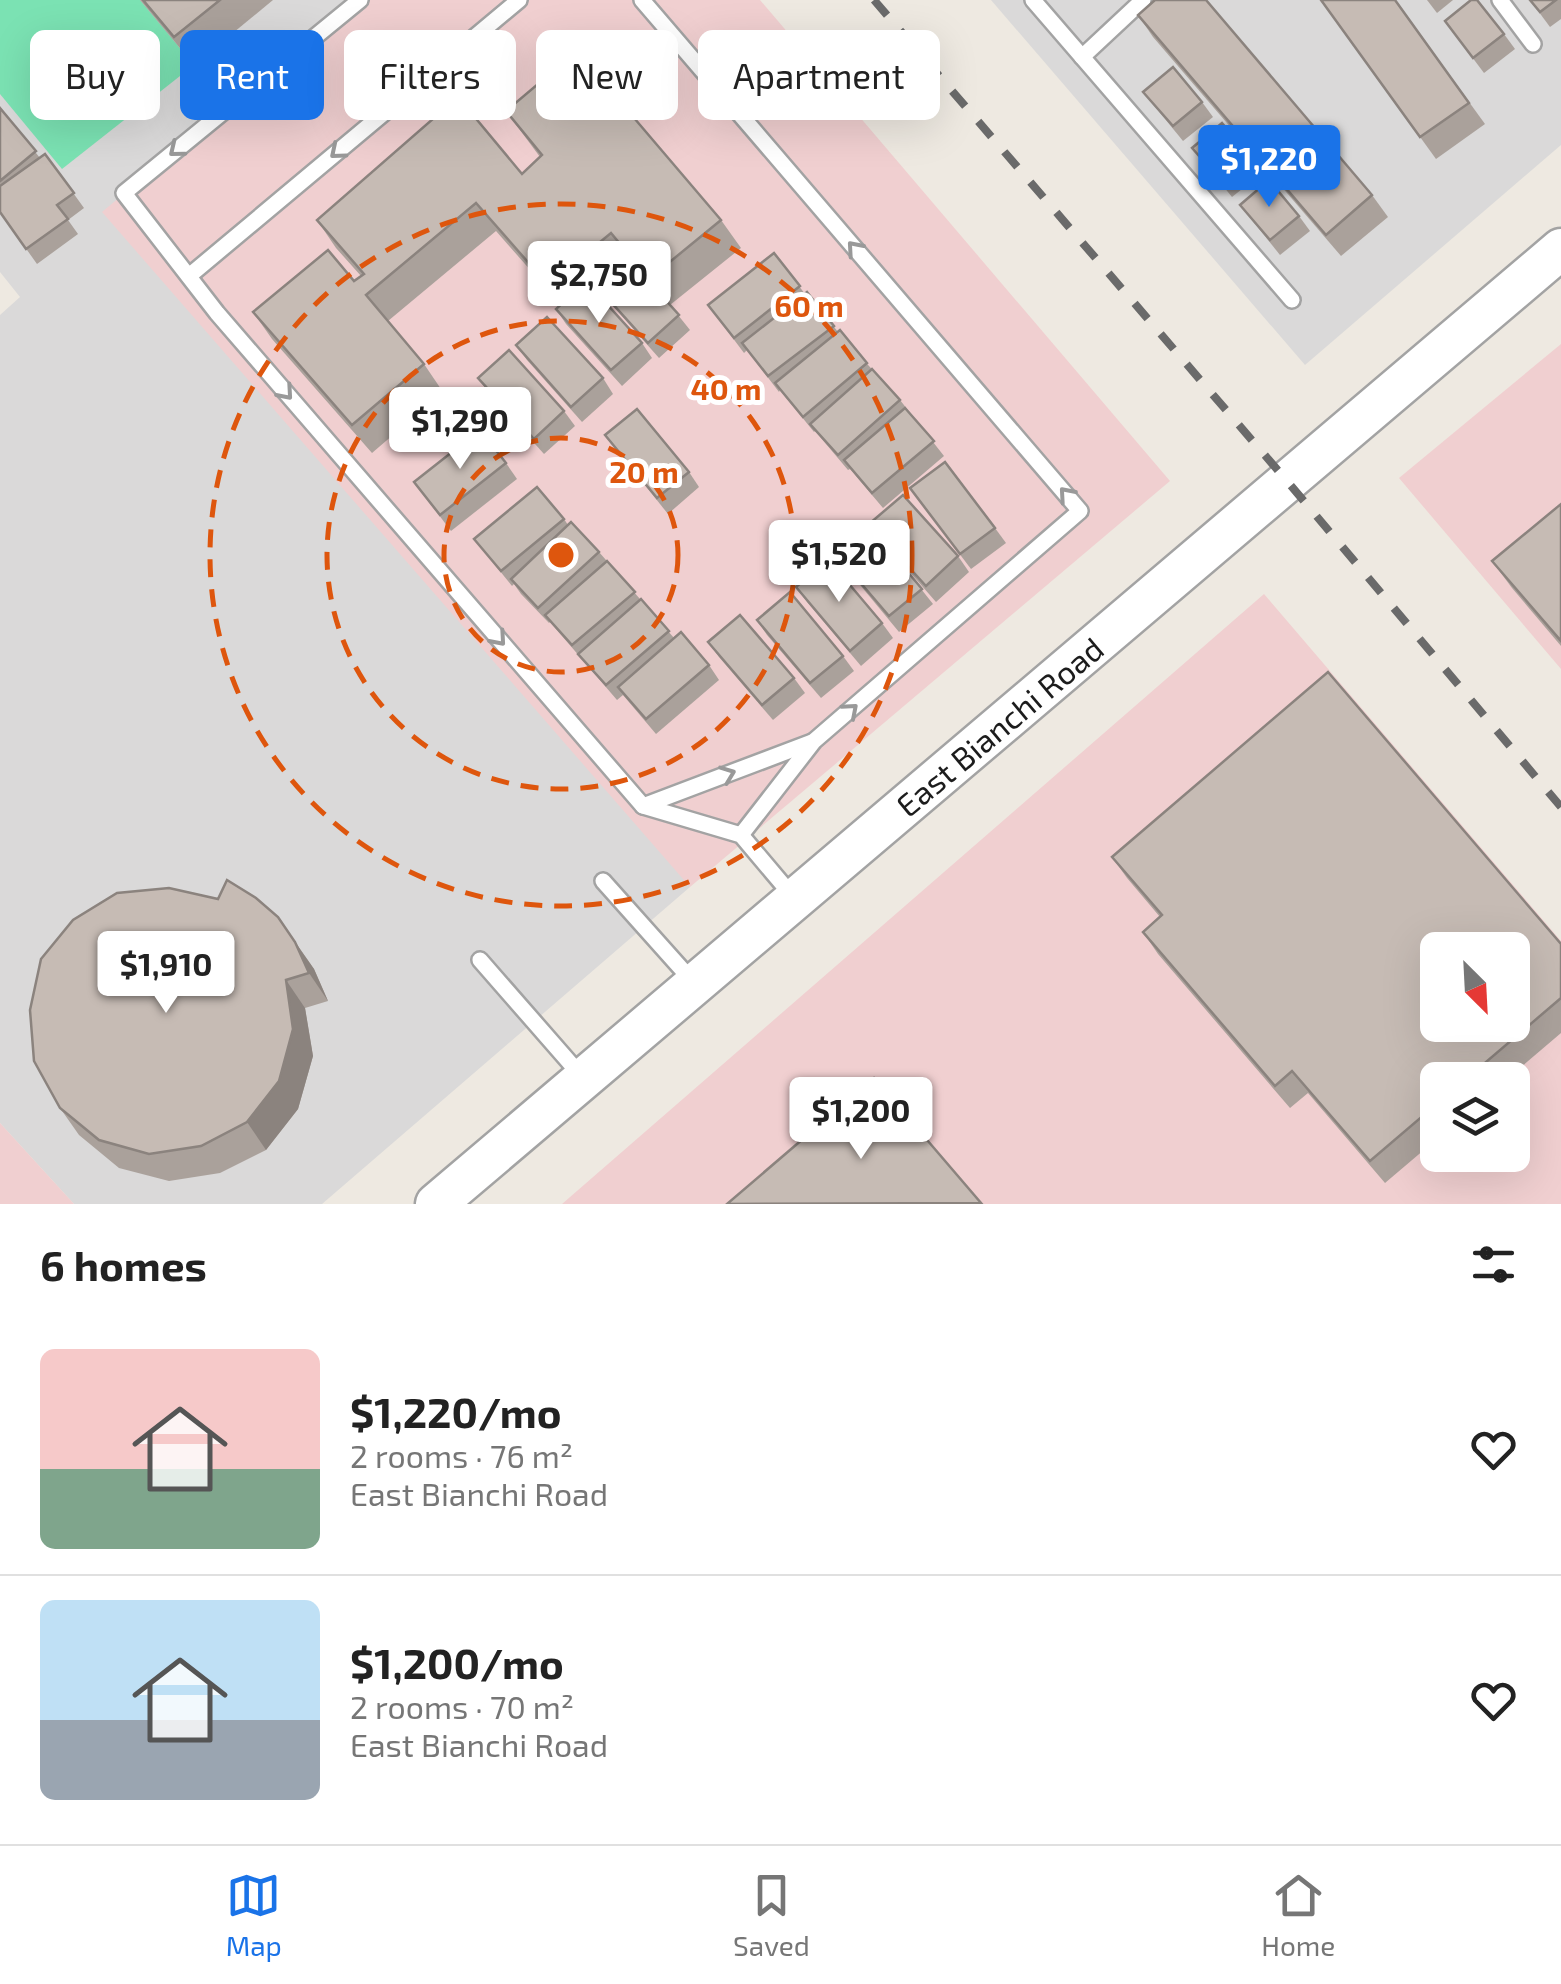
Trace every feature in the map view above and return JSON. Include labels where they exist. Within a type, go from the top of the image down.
[{"type":"street","name":"East Bianchi Road","points":[[436,1204],[1561,249]]},
{"type":"lane","points":[[360,0],[124,192],[217,313],[642,806],[741,835],[794,899]]},
{"type":"lane","points":[[189,276],[519,0]]},
{"type":"lane","points":[[642,0],[1080,510],[814,742],[741,835]]},
{"type":"lane","points":[[1033,0],[1292,300]]},
{"type":"lane","points":[[1082,58],[1143,0]]},
{"type":"lane","points":[[1500,0],[1532,44]]},
{"type":"lane","points":[[642,806],[814,742]]},
{"type":"lane","points":[[604,880],[695,984]]},
{"type":"lane","points":[[480,960],[584,1078]]},
{"type":"shaded area","points":[[0,0],[365,0],[376,30],[344,30],[344,120],[409,120],[690,887],[322,1204],[74,1204],[0,1123],[0,315],[20,297],[0,272]]},
{"type":"shaded area","points":[[355,0],[760,0],[786,30],[698,30],[698,120],[862,120],[1170,481],[690,887],[102,212],[212,120],[324,120],[324,30],[319,30]]},
{"type":"shaded area","points":[[991,0],[1561,0],[1561,145],[1305,365]]},
{"type":"shaded area","points":[[1561,344],[1561,669],[1399,478]]},
{"type":"shaded area","points":[[1264,594],[1561,941],[1561,1204],[562,1204]]},
{"type":"shaded area","points":[[0,1123],[74,1204],[0,1204]]},
{"type":"green space","points":[[0,0],[140,0],[180,48],[180,76],[160,92],[160,30],[30,30],[30,120],[124,120],[62,169],[0,94]]},
{"type":"building","points":[[143,0],[220,0],[180,30],[174,37]]},
{"type":"building","points":[[1155,0],[1206,0],[1372,195],[1326,235],[1138,15]]},
{"type":"building","points":[[1321,0],[1395,0],[1469,103],[1420,137]]},
{"type":"building","points":[[1471,0],[1477,0],[1504,34],[1473,58],[1445,21]]},
{"type":"building","points":[[1530,0],[1556,0],[1540,12]]},
{"type":"building","points":[[1173,67],[1202,102],[1173,126],[1143,92]]},
{"type":"building","points":[[536,86],[536,120],[636,120],[721,220],[649,279],[611,233],[548,285],[476,203],[366,295],[424,364],[352,425],[253,312],[328,250],[354,281],[364,274],[317,220],[432,120],[477,120],[522,174],[542,155],[513,120],[516,103]]},
{"type":"building","points":[[0,108],[36,151],[0,181]]},
{"type":"building","points":[[1222,123],[1251,158],[1222,182],[1192,148]]},
{"type":"building","points":[[45,154],[74,193],[57,205],[68,219],[26,249],[0,212],[0,186]]},
{"type":"building","points":[[1269,180],[1299,216],[1270,240],[1240,205]]},
{"type":"building","points":[[774,253],[800,286],[734,338],[708,305]]},
{"type":"building","points":[[624,254],[679,315],[648,343],[593,282]]},
{"type":"building","points":[[586,281],[642,343],[611,370],[556,309]]},
{"type":"building","points":[[807,292],[834,326],[768,376],[742,343]]},
{"type":"building","points":[[547,317],[603,378],[571,407],[516,345]]},
{"type":"building","points":[[840,330],[867,363],[803,417],[775,383]]},
{"type":"building","points":[[509,350],[564,411],[534,439],[478,378]]},
{"type":"building","points":[[872,369],[900,400],[838,455],[810,424]]},
{"type":"building","points":[[905,408],[934,441],[872,493],[844,460]]},
{"type":"building","points":[[637,409],[689,472],[657,498],[605,435]]},
{"type":"building","points":[[480,430],[506,463],[440,515],[414,482]]},
{"type":"building","points":[[945,462],[995,528],[960,554],[910,488]]},
{"type":"building","points":[[537,487],[564,519],[501,571],[474,539]]},
{"type":"building","points":[[903,495],[958,556],[926,586],[876,531],[922,589],[889,616],[835,553]]},
{"type":"building","points":[[1561,504],[1561,641],[1492,561]]},
{"type":"building","points":[[571,522],[599,552],[538,608],[511,579]]},
{"type":"building","points":[[828,559],[882,623],[850,651],[796,587]]},
{"type":"building","points":[[607,561],[635,592],[572,645],[545,615]]},
{"type":"building","points":[[790,592],[843,656],[810,683],[757,620]]},
{"type":"building","points":[[641,599],[669,631],[606,685],[578,654]]},
{"type":"building","points":[[740,615],[794,678],[762,705],[708,642]]},
{"type":"building","points":[[681,632],[709,665],[646,719],[618,687]]},
{"type":"building","points":[[1328,672],[1561,944],[1561,998],[1530,1024],[1530,932],[1420,932],[1420,1042],[1509,1042],[1486,1062],[1420,1062],[1420,1118],[1370,1161],[1292,1071],[1275,1086],[1143,932],[1162,915],[1112,857]]},
{"type":"building","points":[[227,880],[278,917],[309,973],[286,980],[293,1029],[279,1081],[247,1122],[201,1146],[149,1154],[99,1140],[60,1108],[34,1061],[30,1010],[41,959],[73,920],[117,893],[169,888],[218,899]]},
{"type":"building","points":[[874,1078],[981,1203],[727,1204]]},
{"type":"railway","points":[[874,0],[1561,807]]}]
